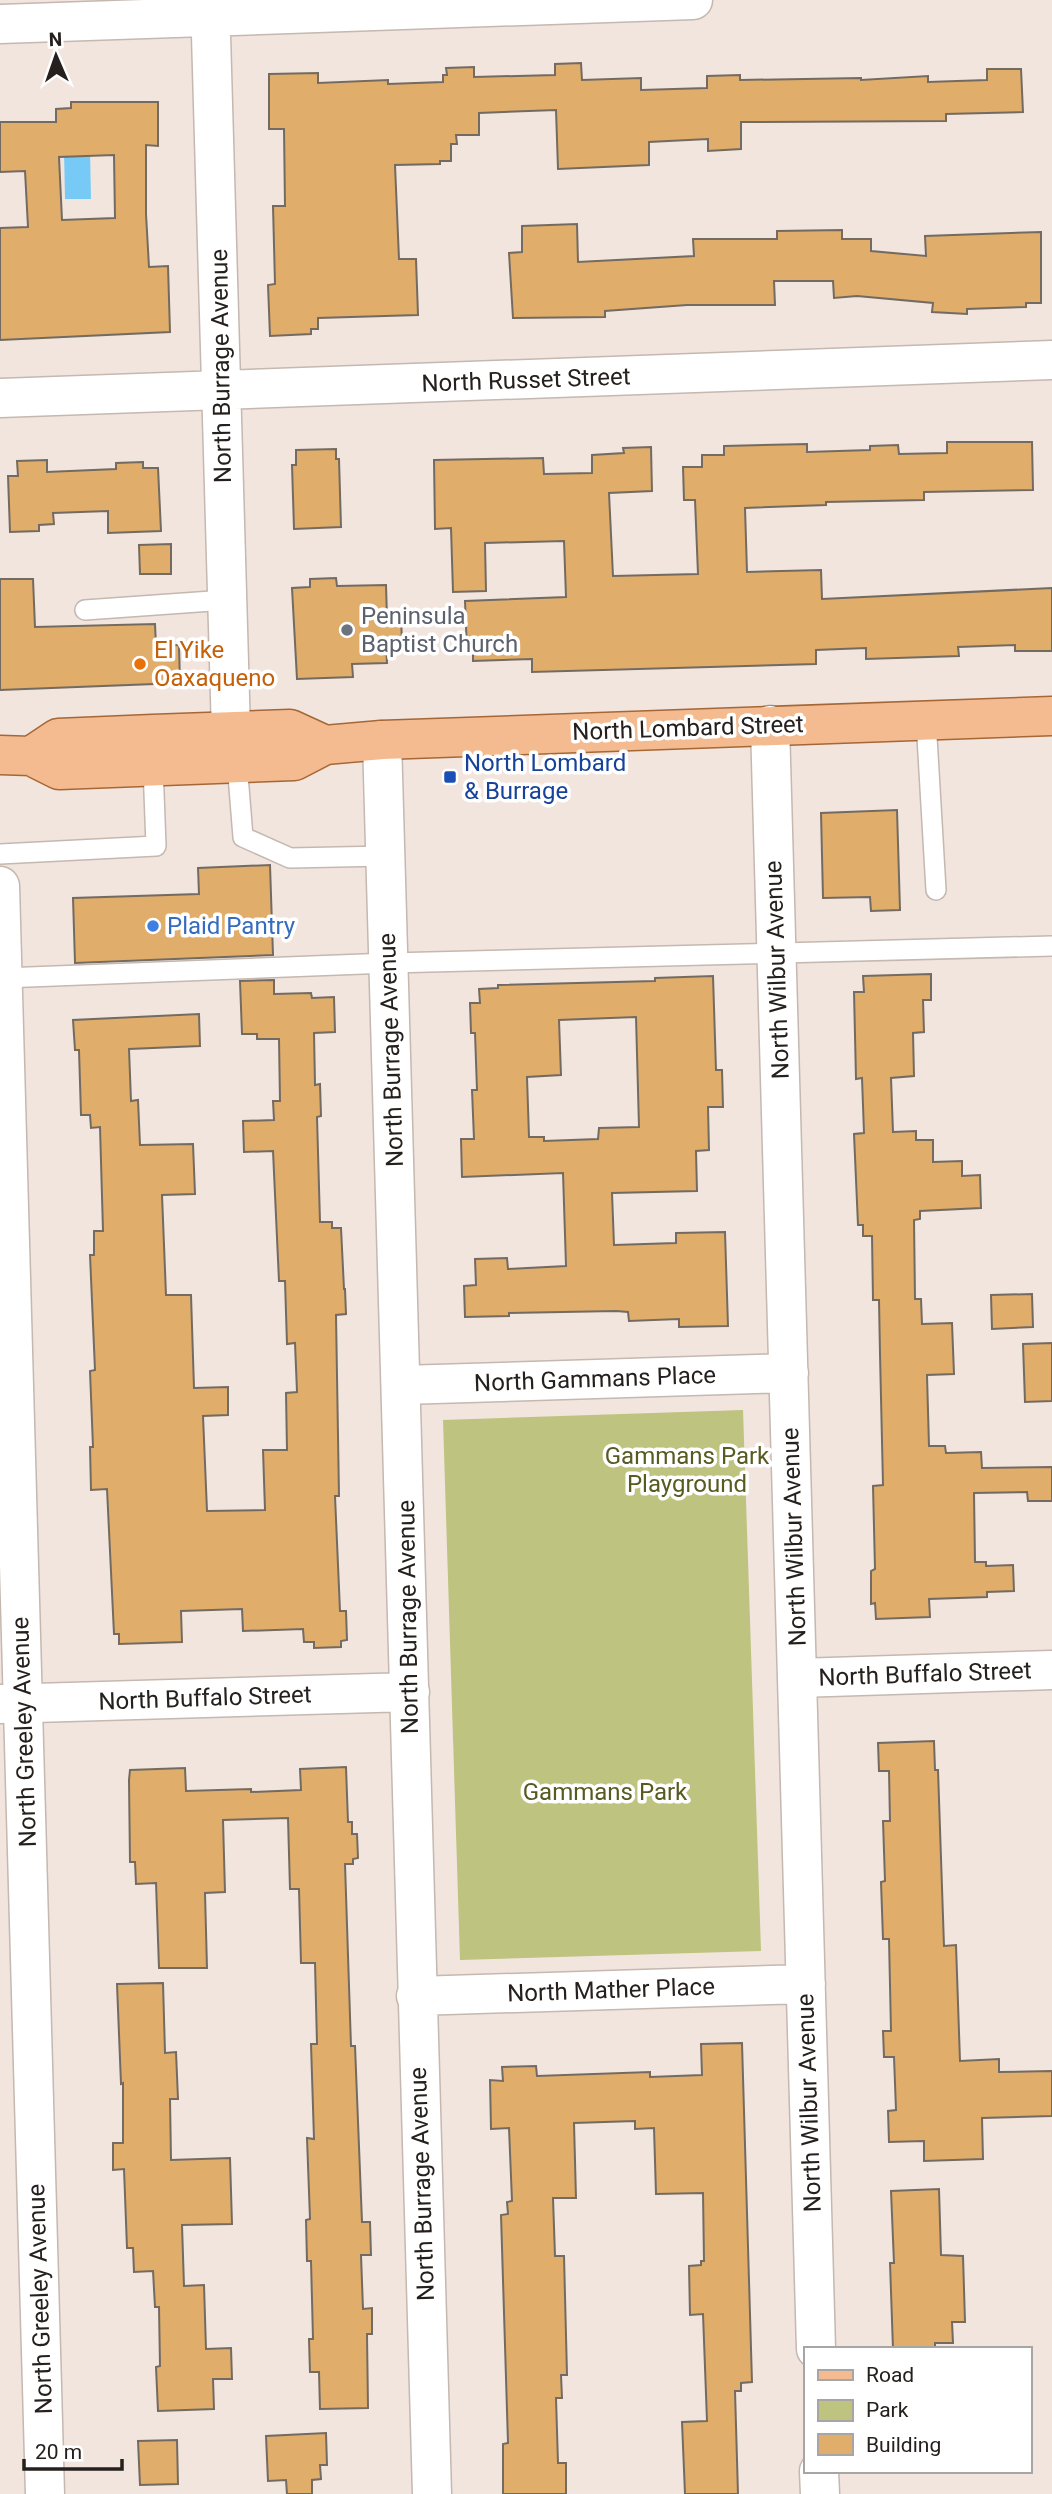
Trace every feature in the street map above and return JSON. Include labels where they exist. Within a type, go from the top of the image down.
[{"type":"main road","name":"North Lombard Street","points":[[16,755],[59,770],[153,766],[234,747],[290,729],[325,745],[382,740],[1052,716]]},
{"type":"main road","name":"North Lombard Street","points":[[16,755],[58,738],[234,747]]},
{"type":"street","points":[[0,24],[211,9],[693,0]]},
{"type":"street","name":"North Burrage Avenue","points":[[211,9],[226,600],[234,747]]},
{"type":"street","name":"North Russet Street","points":[[0,398],[1052,360]]},
{"type":"street","name":"North Wilbur Avenue","points":[[770,725],[816,2347]]},
{"type":"street","name":"North Burrage Avenue","points":[[382,740],[432,2494]]},
{"type":"street","name":"North Greeley Avenue","points":[[0,886],[11,1704],[45,2494]]},
{"type":"street","name":"North Gammans Place","points":[[402,1385],[789,1373]]},
{"type":"street","name":"North Buffalo Street","points":[[798,1678],[1052,1670]]},
{"type":"street","name":"North Buffalo Street","points":[[11,1704],[410,1692]]},
{"type":"street","name":"North Mather Place","points":[[416,1996],[806,1984]]},
{"type":"street","points":[[819,2473],[820,2494]]},
{"type":"lane","points":[[85,610],[226,600]]},
{"type":"lane","points":[[926,720],[936,890]]},
{"type":"lane","points":[[234,747],[243,836],[290,858],[386,856]]},
{"type":"lane","points":[[0,854],[156,846],[153,766]]},
{"type":"lane","points":[[3,978],[777,952],[1052,946]]},
{"type":"green space","name":"Gammans Park","points":[[743,1410],[761,1951],[460,1960],[443,1420]]},
{"type":"water","points":[[64,150],[90,150],[91,199],[65,199]]},
{"type":"building","points":[[581,63],[582,80],[641,78],[641,90],[707,88],[707,76],[740,75],[740,80],[861,80],[928,76],[928,82],[987,80],[987,69],[1021,69],[1023,112],[946,114],[946,121],[741,122],[741,149],[708,151],[708,139],[649,142],[649,165],[558,169],[556,110],[479,113],[479,135],[456,135],[457,144],[451,144],[451,161],[440,161],[440,164],[395,165],[399,259],[416,259],[418,315],[318,318],[318,329],[311,329],[311,334],[270,336],[268,285],[275,284],[273,206],[285,206],[284,129],[269,129],[269,74],[318,73],[318,83],[388,80],[388,84],[443,82],[443,75],[447,75],[446,68],[474,67],[474,77],[555,75],[555,64]]},
{"type":"building","points":[[71,102],[158,102],[158,146],[146,145],[146,214],[149,267],[168,266],[170,332],[0,340],[0,228],[28,227],[25,171],[0,172],[0,122],[56,122],[56,109],[71,108]],"holes":[[[114,155],[115,218],[62,220],[59,157]]]},
{"type":"building","points":[[577,224],[578,262],[694,256],[693,239],[777,239],[777,231],[842,230],[842,239],[871,239],[871,251],[926,256],[925,236],[1041,232],[1041,303],[1026,303],[1026,307],[967,309],[967,314],[932,312],[933,303],[857,296],[834,298],[833,281],[774,281],[775,305],[687,305],[605,311],[605,317],[513,318],[509,253],[522,252],[522,226]]},
{"type":"building","points":[[947,442],[1032,442],[1033,490],[924,492],[924,500],[826,502],[826,505],[745,508],[747,572],[821,570],[822,599],[1052,588],[1052,651],[1015,651],[1015,645],[958,647],[959,656],[866,659],[866,648],[816,650],[816,664],[532,672],[532,659],[473,661],[473,651],[467,652],[465,601],[566,597],[564,541],[485,543],[486,591],[453,592],[451,528],[435,529],[434,460],[543,458],[544,474],[592,473],[592,455],[624,453],[623,448],[651,447],[652,491],[609,493],[613,576],[698,574],[695,500],[684,500],[683,467],[702,467],[702,455],[724,455],[724,446],[807,444],[807,452],[870,450],[870,446],[898,445],[899,454],[947,453]]},
{"type":"building","points":[[336,449],[336,459],[339,459],[341,527],[294,529],[292,465],[296,465],[296,450]]},
{"type":"building","points":[[47,460],[47,472],[116,469],[116,463],[143,462],[143,468],[158,468],[161,531],[108,533],[108,511],[53,513],[54,524],[39,525],[39,531],[10,532],[8,476],[18,476],[17,461]]},
{"type":"building","points":[[171,544],[171,574],[140,574],[139,545]]},
{"type":"building","name":"Peninsula Baptist Church","points":[[336,578],[337,586],[386,585],[387,618],[401,618],[402,642],[386,643],[387,663],[352,664],[353,677],[297,679],[292,588],[310,587],[310,579]]},
{"type":"building","points":[[0,579],[33,579],[35,627],[155,624],[156,646],[179,645],[180,683],[0,690]]},
{"type":"building","points":[[897,810],[900,910],[871,911],[870,897],[823,898],[821,813]]},
{"type":"building","points":[[270,865],[273,955],[75,963],[73,898],[199,894],[198,868]]},
{"type":"building","points":[[931,974],[931,1000],[923,1000],[924,1032],[913,1033],[914,1076],[891,1078],[893,1132],[916,1131],[916,1140],[933,1140],[933,1162],[962,1161],[962,1176],[980,1175],[981,1208],[920,1211],[920,1219],[914,1220],[915,1299],[921,1299],[922,1324],[952,1323],[954,1374],[927,1375],[929,1446],[945,1446],[946,1453],[981,1452],[982,1468],[1052,1467],[1052,1501],[1028,1501],[1027,1492],[974,1493],[975,1562],[986,1562],[986,1566],[1013,1565],[1014,1591],[987,1592],[987,1597],[929,1599],[930,1617],[876,1619],[875,1603],[871,1604],[871,1571],[875,1569],[873,1486],[883,1485],[879,1300],[873,1300],[872,1236],[863,1236],[863,1225],[858,1225],[854,1134],[864,1133],[862,1078],[856,1079],[854,992],[864,992],[863,976]]},
{"type":"building","points":[[713,976],[716,1070],[722,1070],[723,1107],[708,1107],[709,1150],[696,1151],[697,1191],[612,1193],[614,1245],[676,1243],[676,1233],[725,1232],[728,1326],[679,1327],[679,1319],[629,1321],[628,1312],[616,1311],[509,1313],[509,1316],[465,1317],[464,1286],[476,1285],[475,1259],[507,1258],[508,1269],[566,1266],[563,1173],[462,1177],[461,1139],[474,1139],[472,1090],[477,1090],[475,1033],[471,1033],[470,1003],[480,1003],[479,989],[498,988],[498,985],[655,981],[655,978]],"holes":[[[636,1017],[639,1127],[599,1128],[598,1139],[544,1141],[544,1137],[529,1137],[527,1077],[561,1075],[559,1020]]]},
{"type":"building","points":[[274,980],[274,994],[311,993],[312,998],[334,997],[335,1032],[314,1033],[315,1085],[320,1084],[321,1116],[317,1117],[320,1222],[332,1222],[332,1228],[341,1228],[345,1289],[346,1314],[336,1315],[339,1496],[335,1496],[340,1611],[346,1611],[347,1640],[341,1641],[341,1647],[314,1648],[314,1642],[304,1642],[303,1629],[243,1631],[242,1609],[181,1611],[182,1642],[119,1644],[119,1634],[114,1634],[107,1489],[91,1490],[90,1447],[93,1447],[90,1371],[95,1370],[90,1255],[94,1255],[94,1231],[103,1231],[100,1127],[91,1128],[90,1115],[81,1115],[79,1050],[75,1050],[73,1020],[199,1014],[200,1046],[129,1049],[131,1101],[138,1100],[140,1145],[193,1144],[195,1194],[162,1195],[166,1295],[191,1295],[194,1388],[228,1387],[228,1415],[203,1416],[207,1511],[265,1510],[263,1450],[287,1450],[286,1393],[297,1392],[295,1343],[287,1344],[285,1281],[279,1281],[273,1151],[244,1152],[243,1121],[274,1120],[273,1101],[280,1101],[279,1039],[257,1039],[257,1034],[242,1034],[240,981]]},
{"type":"building","points":[[1032,1294],[1033,1327],[992,1329],[991,1295]]},
{"type":"building","points":[[1052,1343],[1052,1401],[1025,1402],[1023,1344]]},
{"type":"building","points":[[934,1741],[935,1770],[938,1770],[944,1946],[956,1945],[960,2061],[999,2059],[999,2072],[1052,2071],[1052,2116],[982,2118],[983,2159],[924,2161],[924,2141],[889,2142],[888,2111],[896,2110],[894,2057],[884,2057],[883,2031],[891,2031],[889,1939],[883,1939],[881,1882],[885,1881],[883,1821],[890,1821],[889,1771],[879,1771],[878,1743]]},
{"type":"building","points":[[346,1767],[348,1822],[352,1822],[352,1834],[357,1834],[358,1858],[353,1859],[353,1864],[345,1864],[351,2046],[355,2046],[362,2222],[370,2222],[371,2255],[361,2255],[363,2309],[372,2308],[372,2334],[367,2334],[368,2408],[320,2409],[319,2372],[310,2372],[309,2339],[313,2339],[311,2261],[307,2261],[306,2220],[310,2219],[307,2138],[314,2139],[311,2044],[317,2044],[315,1963],[301,1963],[299,1889],[290,1889],[288,1818],[223,1820],[225,1892],[205,1893],[207,1968],[159,1968],[156,1883],[136,1884],[135,1862],[130,1862],[129,1780],[130,1770],[185,1768],[186,1791],[301,1790],[300,1769]]},
{"type":"building","points":[[163,1983],[165,2053],[176,2052],[178,2099],[170,2099],[171,2160],[230,2158],[232,2224],[182,2225],[184,2286],[204,2285],[206,2349],[231,2348],[232,2379],[213,2379],[214,2409],[158,2411],[156,2367],[160,2366],[159,2307],[155,2307],[153,2271],[134,2272],[133,2248],[127,2248],[124,2169],[113,2170],[113,2143],[123,2143],[123,2083],[121,2084],[117,1984]]},
{"type":"building","points":[[742,2043],[752,2382],[741,2383],[741,2391],[735,2391],[738,2494],[685,2494],[682,2422],[707,2421],[703,2314],[690,2315],[689,2266],[701,2265],[701,2261],[704,2261],[703,2193],[656,2194],[654,2128],[635,2129],[635,2121],[574,2123],[576,2198],[553,2198],[555,2256],[564,2256],[567,2375],[561,2375],[562,2398],[556,2398],[558,2463],[566,2463],[566,2494],[503,2494],[503,2444],[508,2443],[501,2215],[508,2214],[507,2202],[512,2201],[509,2128],[491,2129],[490,2080],[503,2081],[502,2067],[536,2066],[537,2076],[650,2072],[650,2077],[702,2075],[701,2044]]},
{"type":"building","points":[[939,2189],[941,2255],[963,2256],[965,2322],[952,2322],[953,2343],[935,2343],[935,2347],[893,2347],[890,2263],[894,2263],[891,2191]]},
{"type":"building","points":[[326,2433],[327,2465],[320,2465],[321,2479],[312,2480],[312,2494],[287,2494],[286,2480],[268,2481],[266,2436]]},
{"type":"building","points":[[177,2440],[178,2484],[140,2485],[138,2441]]},
{"type":"place","name":"Peninsula Baptist Church","points":[[347,630]]},
{"type":"place","name":"El Yike Oaxaqueno","points":[[140,664]]},
{"type":"place","name":"North Lombard & Burrage","points":[[450,777]]},
{"type":"place","name":"Plaid Pantry","points":[[153,926]]},
{"type":"park label","name":"Gammans Park Playground","points":[[687,1470]]}]
